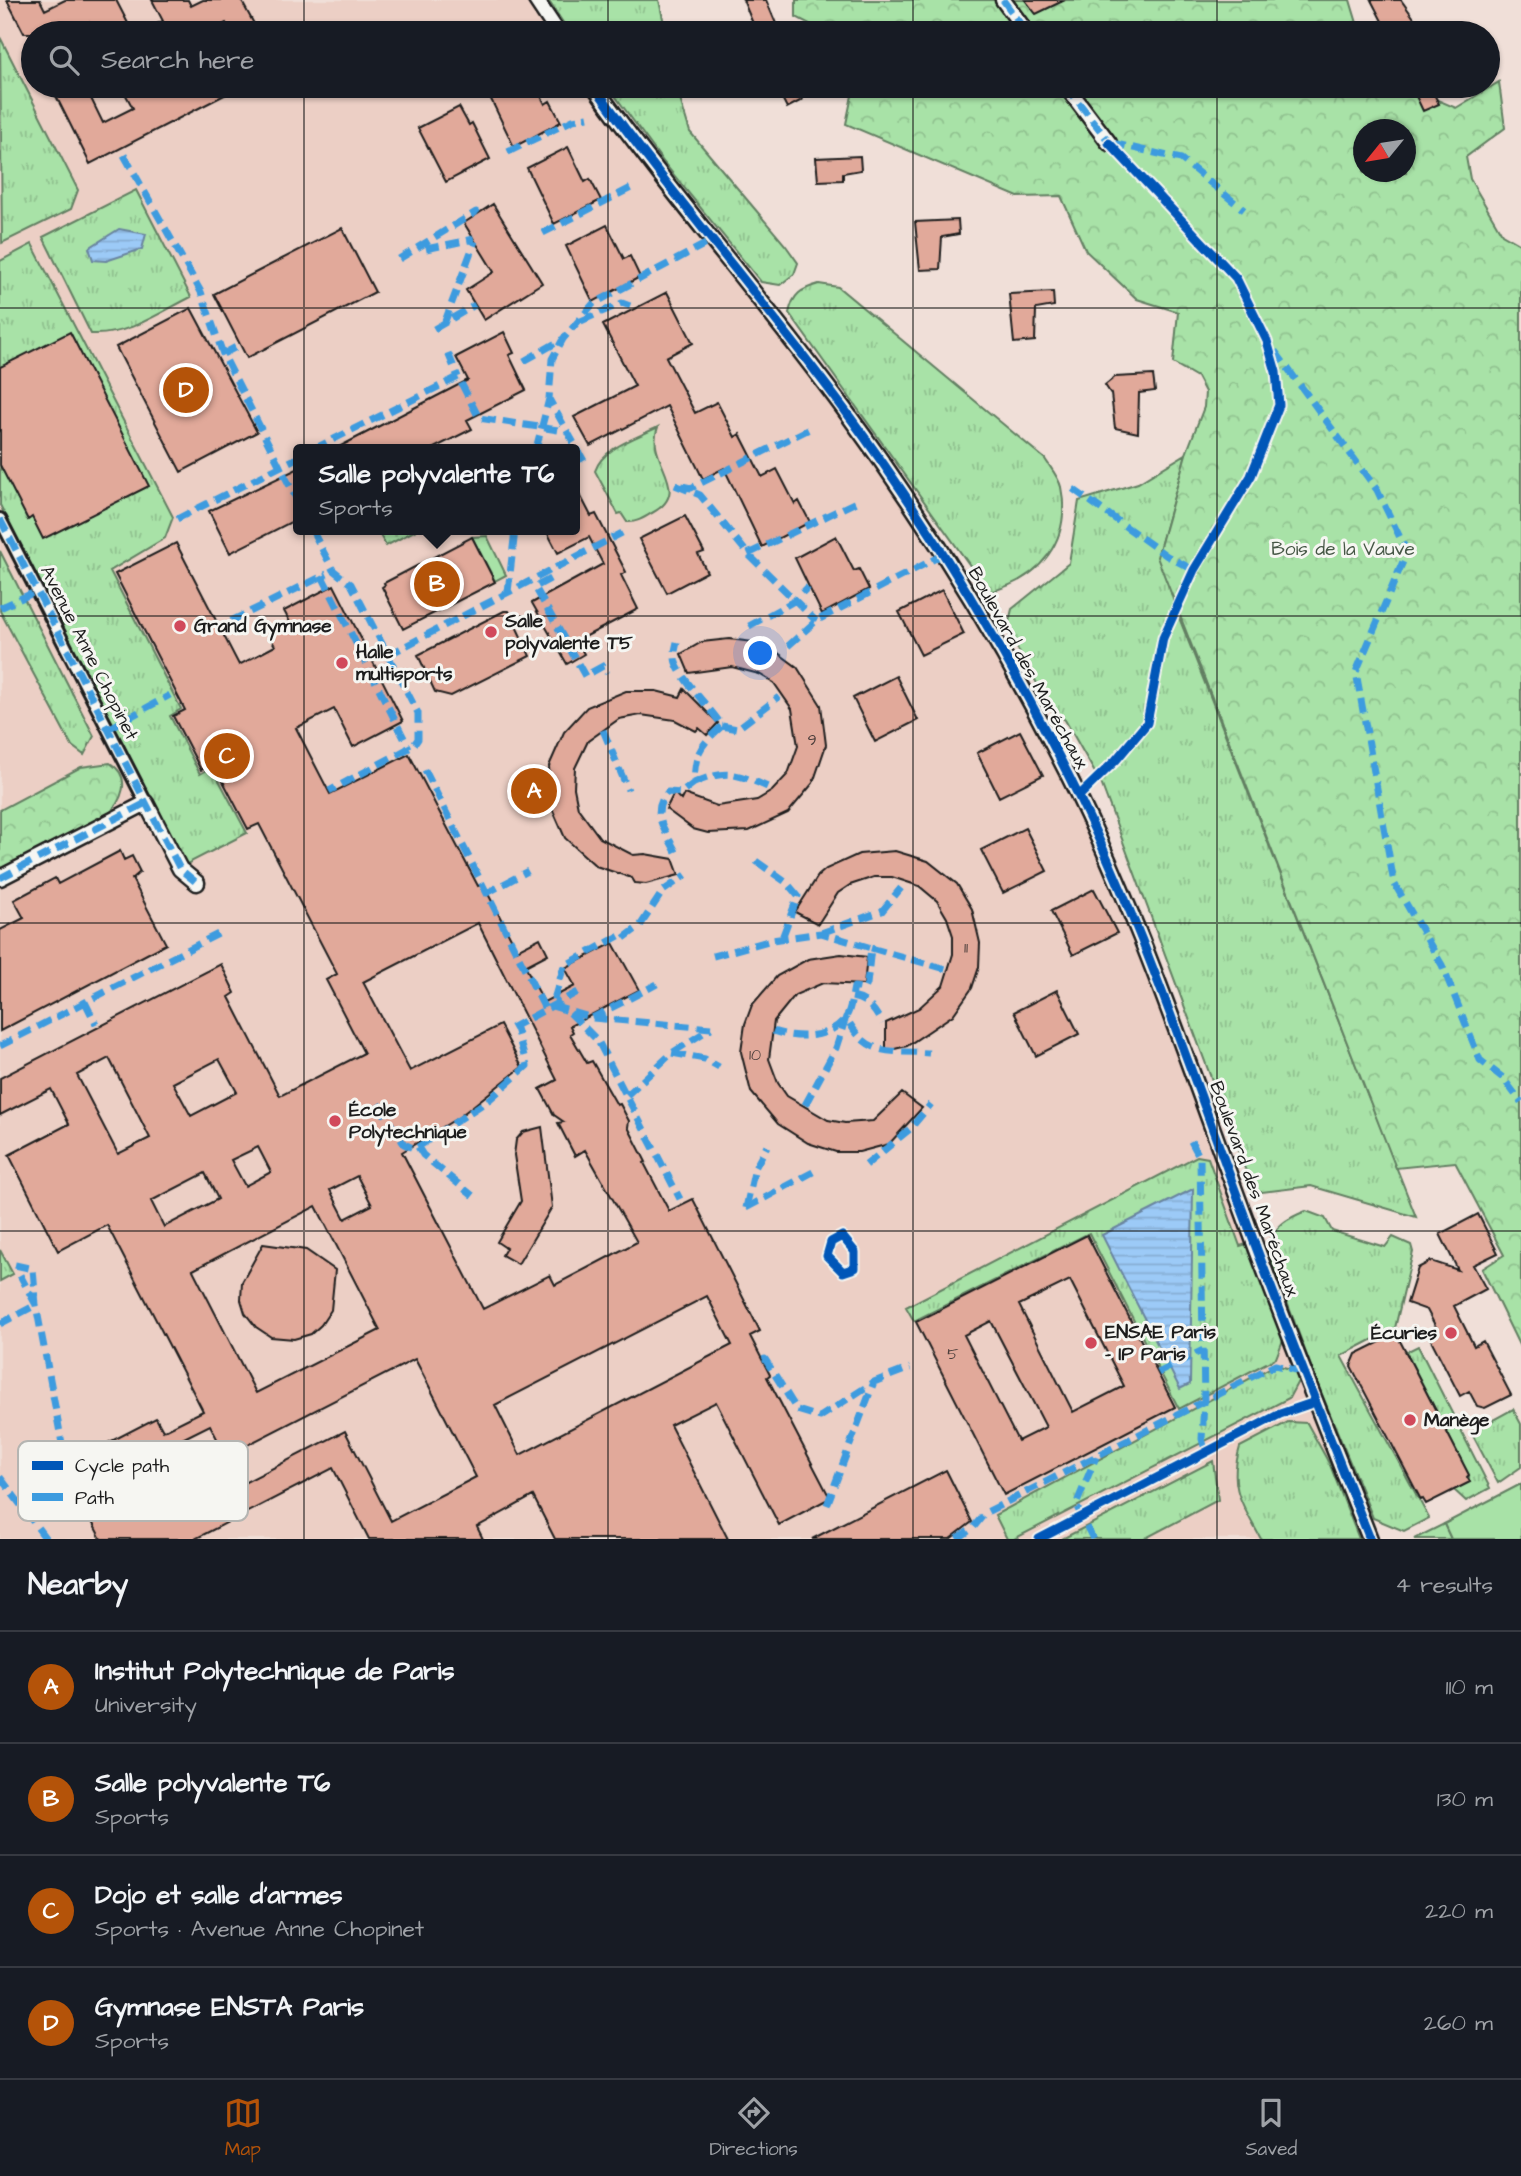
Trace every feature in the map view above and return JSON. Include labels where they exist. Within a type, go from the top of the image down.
[{"type":"street","points":[[536,0],[550,21]]},
{"type":"street","points":[[1003,0],[1018,21]]},
{"type":"street","name":"Boulevard des Maréchaux","points":[[603,98],[655,172],[787,333],[894,478],[982,616],[1055,748],[1108,857],[1174,1018],[1249,1230],[1370,1539]]},
{"type":"street","points":[[1075,98],[1109,142]]},
{"type":"street","name":"Avenue Anne Chopinet","points":[[0,519],[146,803]]},
{"type":"street","points":[[0,878],[146,803],[180,869],[197,883]]},
{"type":"shaded area","points":[[0,0],[527,0],[540,21],[21,21],[21,98],[594,98],[647,172],[793,354],[864,448],[932,548],[1039,732],[1098,851],[1162,1008],[1288,1356],[1362,1539],[0,1539]]},
{"type":"green space","points":[[548,0],[659,0],[663,21],[562,21]]},
{"type":"green space","points":[[796,0],[1350,0],[1356,21],[804,21],[796,17]]},
{"type":"green space","points":[[0,37],[21,78],[21,98],[31,98],[78,190],[71,209],[2,243]]},
{"type":"green space","name":"Bois de la Vauve","points":[[1500,90],[1505,128],[1466,157],[1470,179],[1502,234],[1521,245],[1521,1349],[1482,1269],[1504,1255],[1455,1162],[1396,1168],[1157,557],[1186,454],[1204,407],[1205,392],[1197,377],[1173,363],[1178,312],[1137,299],[1086,251],[1061,196],[1018,197],[846,124],[851,98],[1433,98],[1456,108],[1473,98],[1500,98]]},
{"type":"green space","points":[[617,98],[680,98],[690,132],[786,246],[798,263],[794,274],[780,285],[761,282],[664,163]]},
{"type":"green space","points":[[136,190],[191,297],[130,327],[105,334],[91,334],[43,237]]},
{"type":"green space","points":[[32,244],[173,517],[165,538],[110,571],[181,709],[170,716],[200,774],[212,767],[247,833],[185,865],[0,505],[0,261]]},
{"type":"green space","points":[[819,284],[838,287],[1045,459],[1061,487],[1062,524],[1048,555],[1023,578],[989,592],[789,313],[799,293]]},
{"type":"green space","points":[[658,427],[655,440],[669,485],[669,495],[664,504],[652,513],[636,521],[627,522],[621,513],[618,514],[595,471],[613,449]]},
{"type":"green space","points":[[1186,454],[1159,550],[1176,610],[1416,1217],[1311,1186],[1254,1193],[1100,780],[1139,733],[1098,778],[1065,720],[1052,710],[1007,630],[1012,609],[1069,563],[1079,501],[1138,483]]},
{"type":"green space","points":[[380,535],[407,535],[386,546]]},
{"type":"green space","points":[[487,536],[506,575],[495,581],[472,537]]},
{"type":"green space","points":[[0,551],[94,736],[84,755],[72,746],[0,611]]},
{"type":"green space","points":[[110,763],[121,776],[123,790],[117,804],[106,817],[0,870],[0,810],[81,767]]},
{"type":"green space","points":[[1197,1156],[1208,1158],[1240,1246],[1247,1244],[1283,1340],[1276,1358],[1179,1409],[1089,1233],[914,1321],[906,1307]]},
{"type":"green space","points":[[1306,1211],[1325,1218],[1332,1231],[1385,1247],[1393,1237],[1411,1245],[1413,1252],[1395,1328],[1341,1356],[1429,1518],[1404,1531],[1373,1518],[1318,1385],[1266,1246],[1282,1224]]},
{"type":"green space","points":[[0,1250],[13,1274],[0,1281]]},
{"type":"green space","points":[[1418,1346],[1490,1488],[1466,1501],[1454,1490],[1469,1482],[1469,1475],[1406,1352]]},
{"type":"green space","points":[[1275,1365],[1303,1372],[1289,1398],[1014,1539],[1007,1539],[995,1515]]},
{"type":"green space","points":[[1513,1409],[1521,1424],[1521,1467],[1498,1483],[1471,1432]]},
{"type":"green space","points":[[1288,1422],[1307,1423],[1330,1465],[1359,1539],[1261,1539],[1236,1484],[1240,1447]]},
{"type":"green space","points":[[1213,1461],[1218,1500],[1144,1539],[1062,1539]]},
{"type":"green space","points":[[1521,1484],[1521,1539],[1451,1539],[1444,1524]]},
{"type":"green space","points":[[1444,1524],[1451,1539],[1414,1539]]},
{"type":"water","points":[[119,229],[146,234],[142,249],[106,261],[93,260],[89,248]]},
{"type":"water","points":[[1193,1189],[1190,1384],[1180,1389],[1102,1235]]},
{"type":"building","points":[[7,0],[40,0],[45,10],[65,0],[116,0],[127,21],[21,21],[21,27]]},
{"type":"building","points":[[152,0],[188,0],[191,6],[203,0],[241,0],[252,21],[163,21]]},
{"type":"building","points":[[743,0],[766,0],[775,21],[752,21]]},
{"type":"building","points":[[1025,0],[1065,0],[1036,14]]},
{"type":"building","points":[[1371,0],[1401,0],[1416,21],[1382,21]]},
{"type":"building","points":[[57,98],[91,98],[103,123],[133,108],[128,98],[219,98],[90,164]]},
{"type":"building","points":[[490,98],[542,98],[545,104],[550,101],[561,122],[514,147]]},
{"type":"building","points":[[782,98],[801,98],[802,100],[787,108]]},
{"type":"building","points":[[1417,98],[1436,98],[1439,104],[1423,111]]},
{"type":"building","points":[[459,107],[469,125],[472,123],[490,159],[446,182],[418,128]]},
{"type":"building","points":[[568,147],[585,182],[590,179],[601,200],[554,224],[527,168]]},
{"type":"building","points":[[860,156],[861,170],[843,173],[843,180],[818,181],[816,158]]},
{"type":"building","points":[[493,204],[542,283],[484,320],[466,290],[494,272],[464,223]]},
{"type":"building","points":[[958,220],[959,234],[942,237],[940,269],[920,270],[915,222]]},
{"type":"building","points":[[607,225],[624,259],[630,256],[640,277],[593,302],[566,246]]},
{"type":"building","points":[[342,228],[375,292],[247,358],[214,294]]},
{"type":"building","points":[[667,292],[693,343],[666,357],[695,413],[717,402],[735,437],[740,434],[762,477],[777,469],[795,504],[799,501],[810,522],[762,547],[724,468],[703,479],[667,406],[590,446],[574,417],[635,386],[603,325]]},
{"type":"building","points":[[1053,292],[1054,306],[1036,309],[1035,341],[1014,343],[1009,294]]},
{"type":"building","points":[[191,308],[257,432],[181,472],[116,347]]},
{"type":"building","points":[[70,332],[149,486],[43,539],[32,517],[28,520],[0,465],[0,367]]},
{"type":"building","points":[[504,332],[514,353],[509,355],[526,390],[467,420],[472,429],[442,444],[345,444],[468,380],[456,357]]},
{"type":"building","points":[[1153,375],[1155,391],[1139,393],[1138,433],[1115,428],[1111,394],[1105,385],[1115,377]]},
{"type":"building","points":[[293,471],[293,521],[230,553],[209,511]]},
{"type":"building","points":[[580,495],[591,516],[596,514],[626,572],[621,575],[638,609],[577,641],[584,654],[567,664],[532,603],[603,564],[589,537],[558,553],[549,535],[580,535]]},
{"type":"building","points":[[685,516],[704,552],[698,554],[707,572],[667,593],[639,539]]},
{"type":"building","points":[[836,536],[854,571],[859,569],[869,589],[822,614],[795,558]]},
{"type":"building","points":[[472,537],[495,582],[403,629],[382,587],[384,583]]},
{"type":"building","points":[[176,543],[239,665],[275,646],[269,635],[291,624],[284,611],[334,585],[403,721],[353,747],[334,709],[296,728],[330,794],[409,754],[478,886],[483,884],[517,950],[540,938],[548,954],[525,966],[544,1002],[575,986],[565,968],[613,943],[639,990],[570,1026],[573,1032],[570,1034],[587,1063],[592,1061],[617,1105],[620,1104],[629,1121],[628,1127],[646,1162],[644,1163],[669,1211],[693,1199],[760,1331],[750,1336],[770,1375],[767,1377],[830,1498],[779,1525],[716,1402],[670,1425],[728,1539],[555,1539],[533,1496],[477,1527],[483,1539],[369,1539],[333,1468],[248,1512],[248,1481],[345,1431],[391,1521],[476,1477],[415,1359],[248,1445],[248,1441],[218,1441],[210,1425],[178,1441],[111,1441],[156,1418],[163,1431],[203,1411],[107,1225],[58,1251],[9,1155],[69,1124],[51,1089],[0,1115],[0,1078],[221,964],[235,993],[229,997],[280,1096],[364,1053],[326,980],[337,974],[259,824],[248,829],[214,764],[201,770],[173,716],[185,710],[115,574]],"holes":[[[478,923],[557,1080],[540,1089],[554,1115],[564,1122],[558,1123],[575,1156],[585,1150],[637,1242],[555,1285],[550,1275],[483,1309],[402,1152],[459,1117],[522,1067],[500,1025],[410,1071],[363,982]],[[109,1058],[150,1138],[118,1154],[77,1075]],[[219,1059],[237,1092],[191,1116],[173,1083]],[[258,1147],[271,1172],[245,1186],[231,1160]],[[205,1173],[218,1199],[164,1227],[151,1201]],[[357,1176],[372,1205],[345,1219],[330,1190]],[[316,1206],[380,1330],[256,1393],[193,1270]],[[707,1296],[732,1345],[520,1455],[495,1405]]]},
{"type":"building","points":[[942,590],[964,634],[921,655],[899,612]]},
{"type":"building","name":"Salle polyvalente T5","points":[[504,611],[509,611],[530,656],[451,696],[435,692],[418,655]]},
{"type":"building","points":[[729,639],[753,642],[774,650],[797,667],[821,705],[826,745],[813,783],[788,813],[749,831],[708,833],[693,829],[666,809],[674,793],[681,800],[684,794],[717,806],[757,800],[772,791],[788,774],[798,746],[792,709],[774,683],[759,674],[732,667],[689,673],[681,654],[702,642]]},
{"type":"building","points":[[896,676],[918,720],[875,742],[853,698]]},
{"type":"building","points":[[684,689],[718,723],[707,735],[699,728],[696,731],[675,720],[641,715],[619,719],[588,741],[575,768],[574,788],[578,808],[600,838],[633,855],[645,854],[673,859],[679,875],[646,884],[635,883],[632,878],[596,866],[565,838],[551,806],[549,766],[564,732],[587,707],[626,691],[656,691],[680,697]]},
{"type":"building","points":[[1020,731],[1043,775],[999,797],[977,753]]},
{"type":"building","points":[[1025,828],[1047,871],[1003,893],[981,850]]},
{"type":"building","points":[[120,851],[124,860],[132,856],[140,872],[132,879],[166,944],[0,1031],[0,930],[24,918],[14,900],[55,878],[58,884]]},
{"type":"building","points":[[895,851],[928,861],[957,884],[972,909],[980,943],[979,967],[972,988],[953,1015],[907,1046],[886,1051],[886,1023],[919,1008],[943,986],[953,954],[953,936],[937,901],[919,886],[892,877],[874,877],[850,885],[838,893],[818,924],[795,912],[818,876],[826,869],[859,854]]},
{"type":"building","points":[[1094,889],[1117,933],[1073,955],[1051,911]]},
{"type":"building","points":[[841,954],[867,957],[864,985],[823,983],[795,995],[774,1021],[769,1059],[778,1083],[787,1096],[828,1120],[845,1123],[873,1121],[902,1093],[922,1108],[889,1144],[859,1152],[836,1152],[808,1143],[778,1124],[751,1092],[741,1052],[745,1024],[752,1005],[777,976],[808,959]]},
{"type":"building","points":[[1057,990],[1079,1034],[1036,1056],[1014,1012]]},
{"type":"building","points":[[542,1127],[552,1207],[518,1264],[502,1255],[506,1248],[497,1242],[521,1201],[514,1155],[516,1140],[523,1132]]},
{"type":"building","name":"Écuries","points":[[1478,1214],[1498,1253],[1473,1265],[1486,1289],[1454,1306],[1474,1346],[1483,1341],[1511,1395],[1485,1408],[1477,1406],[1469,1391],[1460,1396],[1429,1336],[1438,1331],[1427,1310],[1407,1303],[1418,1268],[1431,1261],[1458,1270],[1440,1234]]},
{"type":"building","points":[[1087,1235],[1175,1407],[1004,1495],[916,1322]],"holes":[[[1070,1280],[1124,1386],[1073,1412],[1019,1305]],[[991,1321],[1046,1427],[1018,1441],[964,1335]]]},
{"type":"building","points":[[263,1244],[306,1250],[335,1270],[331,1310],[311,1334],[294,1339],[271,1337],[256,1327],[245,1313],[241,1300],[242,1282]]},
{"type":"building","name":"Manège","points":[[1388,1338],[1399,1339],[1469,1475],[1467,1477],[1470,1482],[1426,1504],[1421,1500],[1351,1366],[1356,1354]]},
{"type":"building","points":[[946,1470],[972,1522],[950,1539],[812,1539]]},
{"type":"building","points":[[92,1521],[230,1521],[195,1539],[101,1539]]},
{"type":"marked path","points":[[1003,0],[1018,21]]},
{"type":"marked path","points":[[1075,98],[1113,147]]},
{"type":"marked path","points":[[508,152],[573,120],[588,117]]},
{"type":"marked path","points":[[1112,143],[1181,159],[1244,210]]},
{"type":"marked path","points":[[124,155],[201,292],[223,354],[293,492]]},
{"type":"marked path","points":[[543,233],[631,188]]},
{"type":"marked path","points":[[399,259],[476,212],[478,214]]},
{"type":"marked path","points":[[426,249],[474,239]]},
{"type":"marked path","points":[[444,324],[475,241]]},
{"type":"marked path","points":[[574,444],[549,399],[552,359],[563,339],[593,304],[711,241]]},
{"type":"marked path","points":[[581,321],[622,303],[630,306]]},
{"type":"marked path","points":[[434,329],[475,305]]},
{"type":"marked path","points":[[524,361],[563,339]]},
{"type":"marked path","points":[[223,354],[240,345]]},
{"type":"marked path","points":[[1275,351],[1377,490],[1407,552],[1356,672],[1394,883],[1442,965],[1480,1060],[1503,1078],[1521,1102]]},
{"type":"marked path","points":[[448,353],[458,377]]},
{"type":"marked path","points":[[324,444],[458,377],[479,418],[565,431]]},
{"type":"marked path","points":[[537,444],[549,399]]},
{"type":"marked path","points":[[682,486],[691,488],[813,427]]},
{"type":"marked path","points":[[580,454],[584,461]]},
{"type":"marked path","points":[[177,519],[293,460]]},
{"type":"marked path","points":[[675,485],[700,495],[748,554],[816,621]]},
{"type":"marked path","points":[[1073,489],[1167,556],[1194,570]]},
{"type":"marked path","points":[[748,554],[860,500]]},
{"type":"marked path","points":[[0,519],[180,869],[197,883]]},
{"type":"marked path","points":[[388,655],[622,533]]},
{"type":"marked path","points":[[315,535],[333,570],[351,584],[418,713],[418,739],[413,746],[329,791]]},
{"type":"marked path","points":[[508,592],[514,535]]},
{"type":"marked path","points":[[788,646],[816,621],[944,554]]},
{"type":"marked path","points":[[231,621],[327,574]]},
{"type":"marked path","points":[[322,576],[409,748]]},
{"type":"marked path","points":[[550,579],[535,587],[585,676],[603,666],[607,673]]},
{"type":"marked path","points":[[749,626],[794,601],[808,587]]},
{"type":"marked path","points":[[0,608],[37,591]]},
{"type":"marked path","points":[[676,852],[659,814],[662,799],[668,792],[681,793],[694,783],[700,750],[722,726],[681,673],[675,654],[677,642]]},
{"type":"marked path","points":[[108,729],[170,695]]},
{"type":"marked path","points":[[722,726],[737,729],[779,697]]},
{"type":"marked path","points":[[603,730],[628,790]]},
{"type":"marked path","points":[[425,770],[545,1009]]},
{"type":"marked path","points":[[694,783],[724,774],[749,779],[770,788]]},
{"type":"marked path","points":[[0,878],[146,803]]},
{"type":"marked path","points":[[756,861],[787,883],[798,896],[782,938]]},
{"type":"marked path","points":[[485,894],[528,871]]},
{"type":"marked path","points":[[624,938],[640,926],[663,891],[686,875]]},
{"type":"marked path","points":[[821,933],[882,911],[901,888]]},
{"type":"marked path","points":[[0,1046],[222,932]]},
{"type":"marked path","points":[[713,956],[772,940],[821,933],[871,948],[865,989],[854,987],[847,1015],[840,1023],[832,1029],[813,1035],[773,1031]]},
{"type":"marked path","points":[[619,936],[564,966],[552,1006],[592,1018],[711,1028]]},
{"type":"marked path","points":[[871,948],[946,969]]},
{"type":"marked path","points":[[592,1018],[657,984]]},
{"type":"marked path","points":[[511,1028],[578,992]]},
{"type":"marked path","points":[[852,997],[870,1006],[882,1024]]},
{"type":"marked path","points":[[85,1002],[96,1024]]},
{"type":"marked path","points":[[570,1013],[598,1041],[680,1199]]},
{"type":"marked path","points":[[805,1105],[836,1048],[846,1017],[854,1030],[871,1046],[891,1051],[929,1053]]},
{"type":"marked path","points":[[378,1104],[404,1144],[415,1149],[490,1099],[527,1066],[515,1025]]},
{"type":"marked path","points":[[627,1095],[672,1053],[711,1028]]},
{"type":"marked path","points":[[672,1053],[705,1059],[719,1067]]},
{"type":"marked path","points":[[866,1165],[910,1129],[931,1104]]},
{"type":"marked path","points":[[1191,1141],[1200,1158],[1204,1402],[1202,1439],[1206,1453]]},
{"type":"marked path","points":[[746,1208],[755,1168],[767,1146]]},
{"type":"marked path","points":[[418,1147],[423,1155],[473,1196]]},
{"type":"marked path","points":[[746,1208],[813,1172]]},
{"type":"marked path","points":[[15,1265],[33,1269],[36,1305],[62,1441]]},
{"type":"marked path","points":[[0,1324],[36,1305],[20,1275]]},
{"type":"marked path","points":[[1158,1373],[1203,1350]]},
{"type":"marked path","points":[[763,1360],[765,1359],[797,1410],[820,1417],[874,1382],[910,1368]]},
{"type":"marked path","points":[[957,1539],[973,1528],[985,1513],[1275,1365],[1303,1372]]},
{"type":"marked path","points":[[827,1505],[874,1382]]},
{"type":"marked path","points":[[1093,1539],[1076,1505],[1096,1457]]},
{"type":"marked path","points":[[0,1477],[18,1501]]},
{"type":"marked path","points":[[33,1521],[46,1539]]},
{"type":"cycle path","points":[[603,98],[873,449],[956,574],[1032,705],[1083,806],[1135,922],[1276,1300],[1370,1539]]},
{"type":"cycle path","points":[[1079,796],[1116,760],[1147,723],[1163,638],[1194,570],[1251,476],[1279,405],[1276,372],[1267,341],[1236,278],[1109,143]]},
{"type":"cycle path","points":[[842,1236],[855,1252],[855,1268],[843,1272],[827,1256],[831,1242],[842,1236]]},
{"type":"cycle path","points":[[1039,1539],[1280,1414],[1315,1402]]},
{"type":"place","name":"Gymnase ENSTA Paris","points":[[186,390]]},
{"type":"place","name":"Salle polyvalente T6","points":[[437,584]]},
{"type":"place","name":"Grand Gymnase","points":[[180,626]]},
{"type":"place","name":"Salle polyvalente T5","points":[[491,632]]},
{"type":"place","name":"Halle multisports","points":[[342,663]]},
{"type":"place","name":"Dojo et salle d'armes","points":[[227,756]]},
{"type":"place","name":"Institut Polytechnique de Paris","points":[[534,791]]},
{"type":"place","name":"École Polytechnique","points":[[335,1121]]},
{"type":"place","name":"Écuries","points":[[1451,1333]]},
{"type":"place","name":"ENSAE Paris - IP Paris","points":[[1091,1343]]},
{"type":"place","name":"Manège","points":[[1410,1420]]}]
